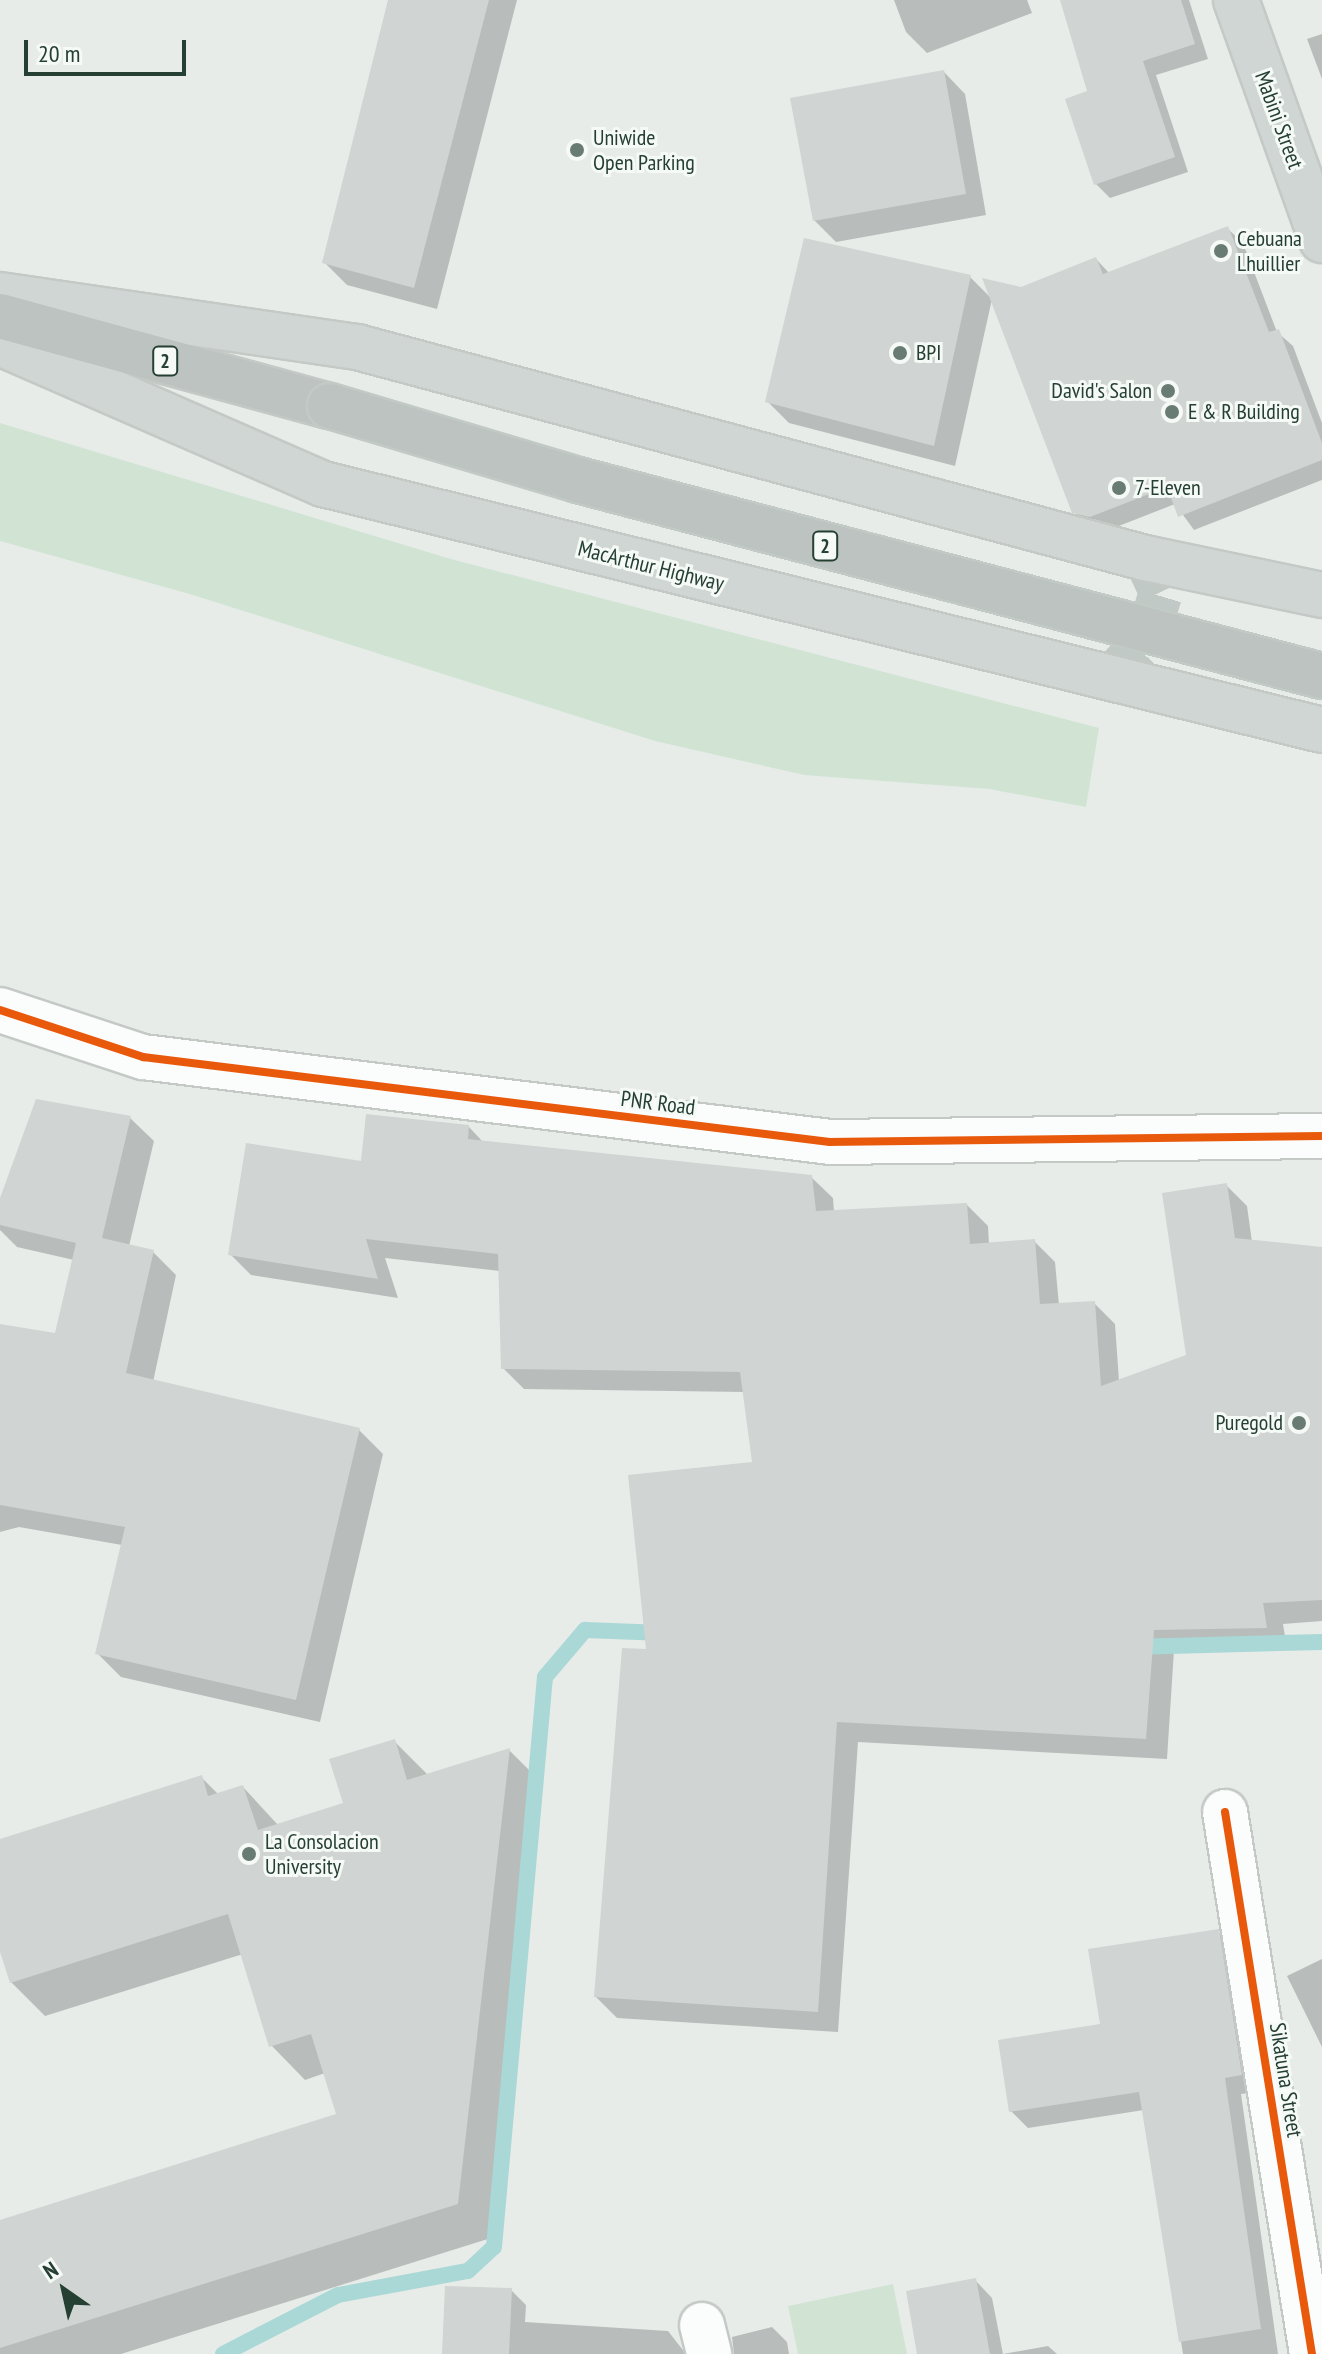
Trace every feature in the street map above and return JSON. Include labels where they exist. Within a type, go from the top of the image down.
[{"type":"highway","name":"2","points":[[0,316],[330,406],[593,484],[1322,676]]},
{"type":"main road","name":"Mabini Street","points":[[1236,0],[1322,240]]},
{"type":"main road","points":[[0,295],[357,347],[1145,558],[1322,595]]},
{"type":"main road","name":"MacArthur Highway","points":[[0,343],[323,484],[1322,730]]},
{"type":"street","name":"PNR Road","points":[[0,1010],[143,1057],[830,1142],[1322,1136]]},
{"type":"street","name":"Sikatuna Street","points":[[1225,1812],[1312,2354]]},
{"type":"green space","points":[[0,423],[451,559],[1099,728],[1086,807],[989,789],[804,775],[655,741],[193,595],[0,541]]},
{"type":"green space","points":[[893,2284],[907,2354],[798,2354],[788,2306]]},
{"type":"building","points":[[388,0],[489,0],[414,288],[322,263]]},
{"type":"building","points":[[1060,0],[1181,0],[1195,44],[1143,61],[1175,157],[1094,185],[1065,99],[1087,91]]},
{"type":"building","points":[[944,70],[966,194],[813,221],[790,98]]},
{"type":"building","name":"E & R Building","points":[[1228,226],[1269,332],[1279,329],[1322,443],[1322,460],[1178,517],[1167,487],[1090,517],[1072,513],[982,278],[1021,287],[1096,257],[1103,274]]},
{"type":"building","points":[[804,238],[971,275],[934,446],[765,402]]},
{"type":"building","points":[[36,1099],[131,1116],[102,1238],[154,1250],[126,1373],[360,1428],[296,1700],[95,1654],[125,1527],[0,1505],[0,1324],[55,1333],[76,1243],[0,1225],[0,1198]]},
{"type":"building","points":[[366,1114],[469,1125],[468,1139],[812,1175],[816,1211],[967,1203],[970,1244],[1035,1239],[1040,1304],[1095,1301],[1101,1386],[1186,1355],[1162,1193],[1227,1183],[1235,1238],[1322,1247],[1322,1600],[1263,1603],[1267,1628],[1154,1630],[1146,1739],[837,1722],[818,2012],[594,1997],[622,1648],[646,1649],[628,1475],[752,1462],[740,1372],[501,1369],[498,1254],[366,1239],[378,1279],[228,1255],[246,1143],[361,1161]]},
{"type":"building","points":[[395,1739],[407,1780],[510,1748],[458,2204],[0,2348],[0,2220],[336,2114],[311,2034],[269,2047],[228,1914],[10,1983],[0,1952],[0,1839],[202,1775],[208,1796],[243,1785],[258,1830],[343,1803],[329,1759]]},
{"type":"building","points":[[1219,1929],[1242,2075],[1225,2078],[1261,2329],[1179,2342],[1139,2092],[1009,2112],[998,2040],[1100,2024],[1088,1949]]},
{"type":"building","points":[[976,2278],[990,2354],[917,2354],[906,2291]]},
{"type":"building","points":[[445,2286],[512,2288],[509,2354],[442,2354]]},
{"type":"waterway","points":[[223,2354],[338,2295],[468,2271],[494,2247],[545,1677],[585,1630],[664,1633]]},
{"type":"waterway","points":[[1131,1647],[1322,1642]]},
{"type":"tunnel","points":[[1108,681],[1147,638],[1161,592],[1145,558]]},
{"type":"cycle path","points":[[0,1010],[143,1057],[830,1142],[1322,1136]]},
{"type":"cycle path","points":[[1225,1812],[1312,2354]]},
{"type":"place","name":"Uniwide Open Parking","points":[[577,150]]},
{"type":"place","name":"Cebuana Lhuillier","points":[[1221,251]]},
{"type":"place","name":"BPI","points":[[900,353]]},
{"type":"place","name":"David's Salon","points":[[1168,391]]},
{"type":"place","name":"E & R Building","points":[[1172,412]]},
{"type":"place","name":"7-Eleven","points":[[1119,488]]},
{"type":"place","name":"Puregold","points":[[1299,1423]]},
{"type":"place","name":"La Consolacion University","points":[[249,1854]]}]
